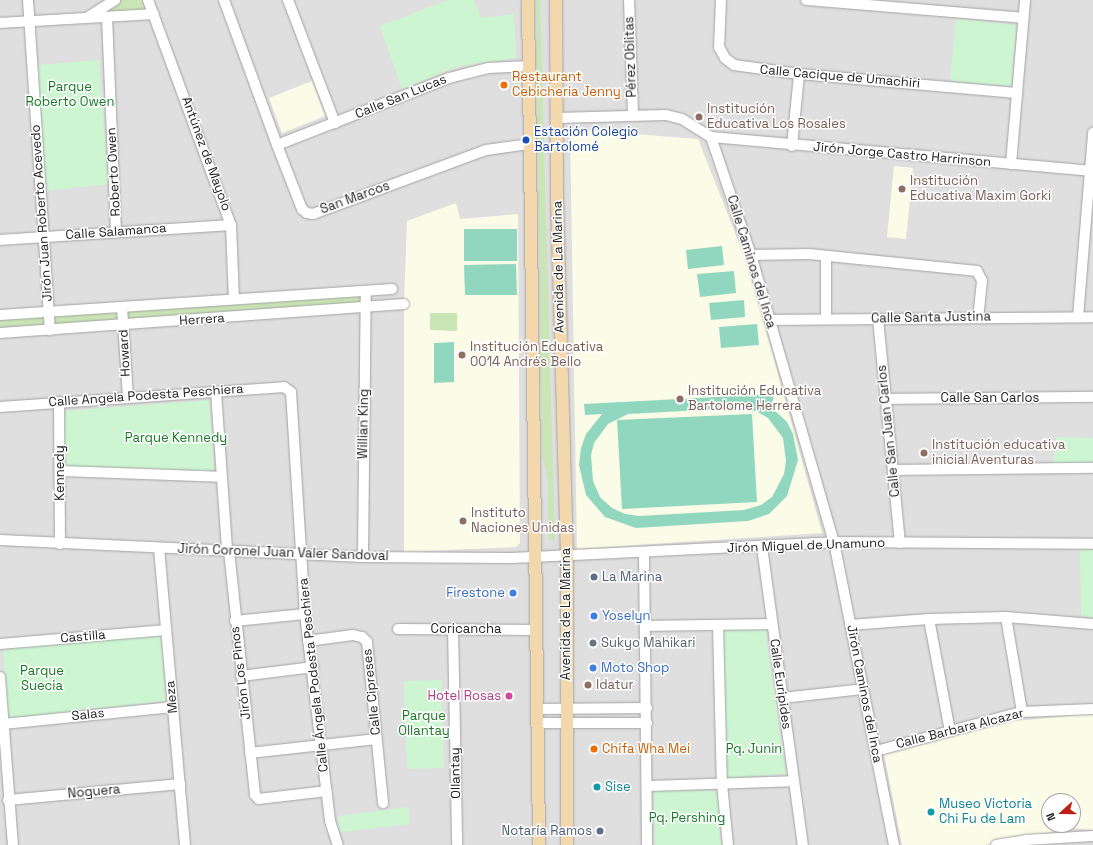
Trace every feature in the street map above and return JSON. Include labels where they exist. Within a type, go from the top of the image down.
[{"type":"main road","points":[[528,0],[536,723],[539,845]]},
{"type":"main road","name":"Avenida de La Marina","points":[[556,0],[556,118],[567,558],[567,845]]},
{"type":"street","name":"Jirón Juan Roberto Acevedo","points":[[28,0],[50,330]]},
{"type":"street","points":[[86,18],[115,0]]},
{"type":"street","name":"Antúnez de Mayolo","points":[[148,0],[231,225],[234,300]]},
{"type":"street","name":"San Marcos","points":[[224,0],[302,209],[313,214],[486,150],[530,144]]},
{"type":"street","points":[[288,0],[335,123]]},
{"type":"street","name":"Pérez Oblitas","points":[[629,0],[633,115]]},
{"type":"street","name":"Calle Cacique de Umachiri","points":[[720,0],[718,34],[719,47],[725,58],[734,65],[748,69],[798,74],[1017,93]]},
{"type":"street","points":[[806,0],[949,5],[1023,18]]},
{"type":"street","points":[[1011,164],[1025,0]]},
{"type":"street","points":[[0,23],[154,14]]},
{"type":"street","name":"Roberto Owen","points":[[107,17],[116,231]]},
{"type":"street","name":"Calle San Lucas","points":[[277,145],[461,74],[488,68],[529,66]]},
{"type":"street","points":[[792,146],[798,74]]},
{"type":"street","points":[[556,118],[666,114],[682,119],[711,137]]},
{"type":"street","points":[[1078,316],[1092,171],[1093,133]]},
{"type":"street","name":"Jirón Jorge Castro Harrinson","points":[[711,137],[792,146],[1092,171]]},
{"type":"street","name":"Calle Caminos del Inca","points":[[711,137],[751,255],[834,542]]},
{"type":"street","name":"Calle Salamanca","points":[[0,240],[116,231],[231,225]]},
{"type":"street","points":[[751,255],[826,256],[977,271],[982,281],[978,318]]},
{"type":"street","points":[[826,256],[826,319]]},
{"type":"street","name":"Herrera","points":[[0,315],[366,292],[392,289]]},
{"type":"street","name":"Willian King","points":[[363,557],[366,292]]},
{"type":"street","name":"Herrera","points":[[0,333],[124,326],[404,304]]},
{"type":"street","name":"Howard","points":[[122,307],[128,398]]},
{"type":"street","name":"Calle Santa Justina","points":[[770,320],[1093,317]]},
{"type":"street","name":"Calle San Juan Carlos","points":[[878,319],[887,398],[900,543]]},
{"type":"street","name":"Calle Angela Podesta Peschiera","points":[[0,407],[284,387],[291,392]]},
{"type":"street","name":"Jirón Los Pinos","points":[[216,392],[221,477],[228,551],[255,795],[259,799],[327,791]]},
{"type":"street","name":"Calle Ángela Podesta Peschiera","points":[[291,392],[300,555],[305,614],[313,667],[330,821],[338,841]]},
{"type":"street","name":"Calle San Carlos","points":[[887,398],[1093,398]]},
{"type":"street","name":"Kennedy","points":[[59,402],[60,544]]},
{"type":"street","points":[[894,470],[1093,468]]},
{"type":"street","points":[[60,471],[142,472],[221,477]]},
{"type":"street","name":"Jirón Coronel Juan Valer Sandoval","points":[[0,540],[363,557],[567,558]]},
{"type":"street","name":"Jirón Miguel de Unamuno","points":[[567,558],[834,542],[1093,544]]},
{"type":"street","name":"Jirón Caminos del Inca","points":[[834,542],[894,845]]},
{"type":"street","name":"Calle Euripides","points":[[762,547],[803,845]]},
{"type":"street","name":"Meza","points":[[159,548],[185,845]]},
{"type":"street","points":[[644,553],[647,708],[647,845]]},
{"type":"street","points":[[235,620],[305,614]]},
{"type":"street","points":[[850,625],[929,619],[1006,617],[1093,624]]},
{"type":"street","points":[[1006,617],[1022,712]]},
{"type":"street","points":[[929,619],[950,731]]},
{"type":"street","points":[[646,626],[772,624]]},
{"type":"street","points":[[718,625],[722,784],[728,845]]},
{"type":"street","name":"Coricancha","points":[[398,629],[453,628],[535,630]]},
{"type":"street","name":"Ollantay","points":[[453,628],[457,845]]},
{"type":"street","name":"Castilla","points":[[0,644],[166,630]]},
{"type":"street","name":"Calle Cipreses","points":[[308,641],[353,635],[362,637],[367,642],[383,802]]},
{"type":"street","points":[[241,676],[313,667]]},
{"type":"street","points":[[0,677],[8,800],[13,845]]},
{"type":"street","points":[[782,698],[863,690]]},
{"type":"street","name":"Salas","points":[[3,724],[173,707]]},
{"type":"street","points":[[536,709],[647,708]]},
{"type":"street","name":"Calle Barbara Alcazar","points":[[876,751],[1022,712],[1093,709]]},
{"type":"street","points":[[536,723],[647,723]]},
{"type":"street","points":[[250,753],[376,739]]},
{"type":"street","points":[[647,786],[794,781]]},
{"type":"street","name":"Noguera","points":[[8,800],[180,784]]},
{"type":"street","points":[[996,845],[1026,840],[1093,836]]},
{"type":"shaded area","points":[[0,0],[1093,0],[1093,845],[0,845]]},
{"type":"shaded area","points":[[312,81],[325,116],[282,133],[269,98]]},
{"type":"shaded area","name":"Institución Educativa Bartolome Herrera","points":[[570,129],[698,139],[748,266],[822,533],[577,549]]},
{"type":"shaded area","name":"Institución Educativa Maxim Gorki","points":[[894,166],[913,168],[906,239],[887,237]]},
{"type":"shaded area","name":"Institución Educativa 0014 Andrés Bello","points":[[456,203],[460,219],[518,214],[520,543],[516,547],[404,552],[404,304],[407,221]]},
{"type":"shaded area","points":[[1093,715],[1093,830],[1081,829],[1081,793],[1041,793],[1041,833],[1044,833],[983,845],[902,845],[884,754],[1015,721]]},
{"type":"green space","points":[[121,0],[141,0],[145,13],[101,15],[104,10]]},
{"type":"green space","points":[[448,0],[474,0],[481,18],[514,14],[516,58],[459,66],[402,89],[380,26]]},
{"type":"green space","points":[[536,0],[540,0],[555,541],[548,539],[548,481],[542,452]]},
{"type":"green space","points":[[956,19],[1016,25],[1011,86],[950,81]]},
{"type":"green space","name":"Parque Roberto Owen","points":[[99,60],[108,184],[46,191],[37,65]]},
{"type":"green space","points":[[464,229],[517,229],[517,261],[464,261]]},
{"type":"green space","points":[[722,246],[724,265],[688,269],[686,250]]},
{"type":"green space","points":[[516,264],[517,295],[465,295],[464,265]]},
{"type":"green space","points":[[734,271],[736,293],[700,297],[697,274]]},
{"type":"green space","points":[[358,296],[361,298],[361,305],[126,320],[129,310]]},
{"type":"green space","points":[[744,300],[745,317],[711,320],[709,303]]},
{"type":"green space","points":[[116,311],[119,313],[118,320],[54,324],[53,318],[56,316]]},
{"type":"green space","points":[[430,313],[457,313],[457,331],[430,330]]},
{"type":"green space","points":[[42,316],[45,323],[41,326],[0,329],[0,319]]},
{"type":"green space","points":[[757,324],[759,345],[721,348],[719,327]]},
{"type":"green space","points":[[454,342],[454,382],[434,383],[434,343]]},
{"type":"green space","points":[[773,394],[773,404],[769,405],[787,422],[793,434],[798,460],[787,496],[769,514],[748,521],[636,528],[605,517],[586,495],[579,465],[581,448],[586,434],[602,414],[585,415],[584,404]],"holes":[[[739,408],[756,411],[768,418],[783,438],[786,461],[784,474],[772,497],[761,505],[744,510],[639,516],[625,514],[612,508],[600,497],[593,481],[591,455],[594,443],[608,424],[628,414]]]},
{"type":"green space","name":"Parque Kennedy","points":[[209,400],[214,471],[210,475],[63,466],[63,411]]},
{"type":"green space","points":[[752,414],[757,502],[622,509],[617,420]]},
{"type":"green space","points":[[1056,437],[1093,438],[1093,464],[1053,464]]},
{"type":"green space","points":[[1080,550],[1093,550],[1093,617],[1081,616]]},
{"type":"green space","name":"Pq. Junin","points":[[765,629],[786,774],[727,778],[721,632]]},
{"type":"green space","name":"Parque Suecia","points":[[161,635],[166,701],[8,718],[3,649]]},
{"type":"green space","name":"Parque Ollantay","points":[[441,680],[444,768],[407,769],[404,681]]},
{"type":"green space","name":"Pq. Pershing","points":[[654,791],[717,791],[721,845],[655,845]]},
{"type":"green space","points":[[408,807],[410,824],[340,832],[338,816]]},
{"type":"place","name":"Restaurant Cebicheria Jenny","points":[[504,85]]},
{"type":"place","name":"Institución Educativa Los Rosales","points":[[699,117]]},
{"type":"place","name":"Estación Colegio Bartolomé","points":[[526,140]]},
{"type":"place","name":"Institución Educativa Maxim Gorki","points":[[902,189]]},
{"type":"place","name":"Institución Educativa 0014 Andrés Bello","points":[[462,355]]},
{"type":"place","name":"Institución Educativa Bartolome Herrera","points":[[680,399]]},
{"type":"place","name":"Institución educativa inicial Aventuras","points":[[924,453]]},
{"type":"place","name":"Instituto Naciones Unidas","points":[[463,521]]},
{"type":"place","name":"La Marina","points":[[594,577]]},
{"type":"place","name":"Firestone","points":[[513,593]]},
{"type":"place","name":"Yoselyn","points":[[594,616]]},
{"type":"place","name":"Sukyo Mahikari","points":[[593,643]]},
{"type":"place","name":"Moto Shop","points":[[593,668]]},
{"type":"place","name":"Idatur","points":[[588,685]]},
{"type":"place","name":"Hotel Rosas","points":[[509,696]]},
{"type":"place","name":"Chifa Wha Mei","points":[[594,749]]},
{"type":"place","name":"Sise","points":[[597,787]]},
{"type":"place","name":"Museo Victoria Chi Fu de Lam","points":[[931,812]]},
{"type":"place","name":"Notaría Ramos","points":[[600,831]]}]
